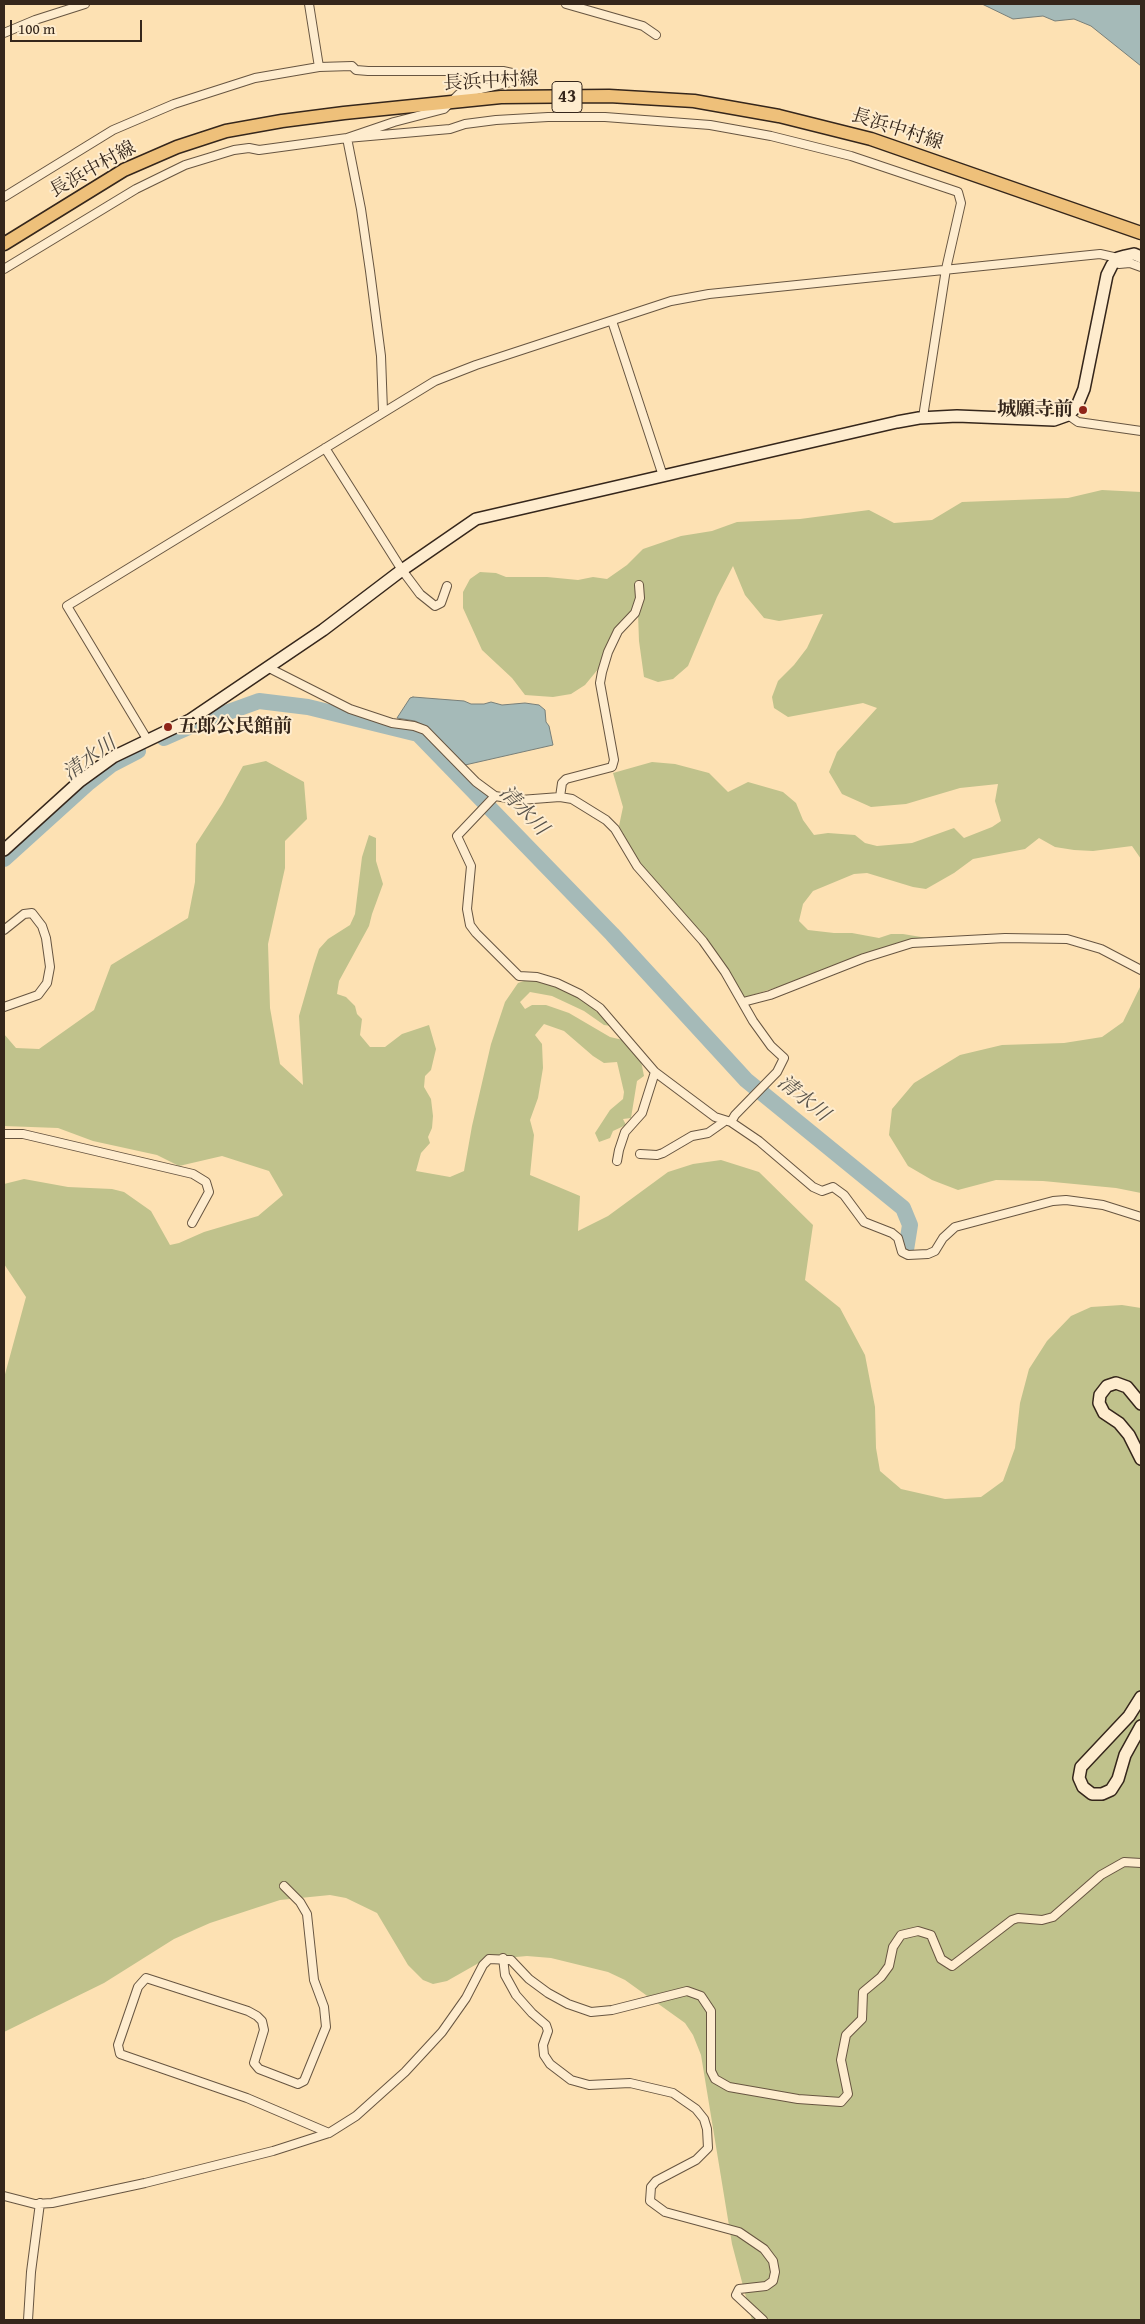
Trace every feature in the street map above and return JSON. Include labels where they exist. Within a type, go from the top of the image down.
[{"type":"main road","name":"長浜中村線","points":[[4,244],[124,170],[185,144],[226,131],[282,120],[501,97],[609,96],[694,101],[779,116],[871,139],[1141,233]]},
{"type":"street","points":[[4,33],[35,20],[85,4]]},
{"type":"street","points":[[309,4],[320,67]]},
{"type":"street","points":[[566,4],[643,26],[656,35]]},
{"type":"street","points":[[4,197],[113,130],[174,104],[255,78],[320,67],[352,66],[356,70],[368,71],[503,71],[512,73],[515,76],[511,82],[459,94],[444,109],[394,122],[347,138]]},
{"type":"street","points":[[4,269],[136,189],[185,166],[234,150],[249,148],[258,150],[347,138],[450,129],[465,124],[489,121],[548,117],[666,121],[710,125],[771,136],[851,156],[958,192],[961,203],[946,269],[923,418]]},
{"type":"street","points":[[347,138],[361,209],[381,356],[383,412]]},
{"type":"street","points":[[147,739],[67,606],[435,381],[672,300],[710,294],[1100,254],[1116,260],[1119,264],[1130,263],[1141,267]]},
{"type":"street","points":[[4,850],[80,781],[113,757],[190,720],[324,630],[402,570],[476,519],[897,422],[957,416],[1054,420],[1068,415],[1077,406],[1084,389],[1107,275],[1116,260],[1134,254],[1141,257]]},
{"type":"street","points":[[612,321],[663,476]]},
{"type":"street","points":[[1068,415],[1078,422],[1141,431]]},
{"type":"street","points":[[325,448],[402,570],[420,594],[436,606],[441,603],[447,586]]},
{"type":"street","points":[[560,797],[562,783],[566,779],[612,767],[614,760],[600,684],[608,652],[618,631],[636,613],[640,598],[639,585]]},
{"type":"street","points":[[267,667],[350,709],[425,730],[476,782],[495,796],[520,800],[560,797],[572,799],[606,820],[615,829],[637,866],[703,941],[771,1046],[784,1058],[777,1072],[728,1122],[708,1133],[692,1136],[663,1153],[657,1155],[640,1154]]},
{"type":"street","points":[[495,796],[457,836],[470,866],[468,909],[470,926],[519,976],[537,977],[557,983],[580,994],[600,1008],[655,1072],[715,1117],[728,1122],[760,1141],[813,1187],[822,1191],[833,1187],[844,1195],[864,1222],[892,1233],[898,1238],[902,1252],[908,1255],[920,1256],[935,1251],[943,1238],[955,1227],[1066,1200],[1103,1205],[1141,1217]]},
{"type":"street","points":[[4,930],[24,914],[32,913],[42,926],[50,967],[47,983],[38,995],[4,1007]]},
{"type":"street","points":[[743,1002],[770,995],[864,958],[912,943],[1005,938],[1067,939],[1101,949],[1141,970]]},
{"type":"street","points":[[617,1160],[624,1136],[642,1113],[655,1072]]},
{"type":"street","points":[[4,1134],[23,1134],[193,1174],[206,1182],[209,1192],[192,1223]]},
{"type":"street","points":[[1141,1404],[1127,1387],[1116,1383],[1107,1386],[1100,1395],[1099,1403],[1104,1413],[1119,1424],[1129,1435],[1141,1459]]},
{"type":"street","points":[[1141,1696],[1129,1716],[1081,1767],[1079,1778],[1083,1787],[1092,1794],[1102,1794],[1111,1790],[1118,1779],[1125,1755],[1141,1726]]},
{"type":"street","points":[[4,2196],[28,2203],[52,2203],[144,2183],[273,2151],[329,2133],[356,2116],[406,2072],[442,2032],[466,1998],[483,1965],[489,1959],[503,1958],[511,1960],[529,1979],[548,1993],[568,2004],[592,2012],[612,2010],[687,1991],[701,1996],[711,2011],[711,2071],[715,2079],[729,2087],[798,2100],[841,2102],[848,2094],[841,2060],[846,2035],[862,2019],[863,1992],[881,1977],[889,1966],[893,1947],[901,1935],[918,1931],[931,1935],[941,1959],[952,1966],[1012,1920],[1018,1918],[1042,1920],[1053,1917],[1101,1875],[1124,1862],[1141,1863]]},
{"type":"street","points":[[284,1886],[300,1902],[307,1914],[314,1980],[324,2007],[326,2027],[304,2081],[298,2084],[259,2069],[254,2063],[264,2030],[262,2021],[257,2016],[248,2011],[146,1978],[135,1994],[118,2045],[120,2054],[247,2098],[329,2133]]},
{"type":"street","points":[[503,1958],[505,1974],[516,1995],[546,2025],[548,2031],[544,2045],[544,2056],[550,2064],[571,2080],[589,2085],[630,2083],[673,2093],[696,2109],[704,2119],[707,2129],[708,2148],[696,2160],[656,2181],[651,2187],[650,2201],[665,2212],[739,2232],[764,2249],[773,2262],[774,2272],[772,2280],[766,2286],[739,2289],[736,2295],[763,2320]]},
{"type":"street","points":[[28,2320],[31,2272],[40,2203]]},
{"type":"green space","points":[[1102,490],[1141,492],[1141,859],[1132,846],[1093,851],[1074,850],[1055,847],[1039,838],[1025,849],[973,859],[954,873],[926,889],[867,873],[854,874],[813,891],[803,904],[799,921],[808,930],[852,933],[879,938],[891,934],[903,934],[927,938],[911,940],[800,980],[743,998],[647,873],[626,840],[619,826],[623,807],[613,773],[652,762],[675,764],[709,773],[728,792],[748,782],[783,792],[796,803],[803,820],[814,835],[828,833],[855,835],[865,843],[877,846],[912,843],[954,828],[964,838],[992,827],[1001,821],[995,801],[998,784],[960,788],[906,804],[871,807],[842,794],[829,772],[837,752],[877,708],[863,703],[788,717],[774,708],[772,697],[778,681],[807,648],[823,614],[779,621],[764,618],[745,595],[733,566],[717,597],[688,666],[673,679],[658,682],[644,677],[639,641],[638,613],[607,648],[599,668],[585,685],[571,694],[553,697],[525,695],[512,678],[482,650],[463,608],[463,592],[470,579],[480,572],[496,573],[506,577],[547,577],[578,580],[593,577],[607,579],[627,565],[643,549],[681,536],[712,531],[737,522],[800,519],[869,510],[894,523],[932,520],[962,502],[1068,498]]},
{"type":"green space","points":[[266,761],[304,782],[307,819],[285,841],[285,868],[268,944],[270,1008],[280,1064],[303,1085],[299,1016],[319,949],[328,939],[350,925],[355,914],[362,857],[369,835],[376,838],[376,861],[383,884],[369,926],[339,981],[337,994],[346,997],[355,1006],[357,1014],[362,1019],[360,1035],[370,1047],[385,1047],[402,1034],[429,1025],[436,1049],[431,1070],[425,1076],[424,1087],[431,1099],[432,1128],[428,1137],[430,1143],[421,1153],[416,1171],[450,1177],[464,1171],[472,1126],[491,1044],[505,1002],[518,983],[527,980],[541,981],[567,990],[590,1005],[611,1026],[604,1025],[584,1011],[552,996],[530,992],[520,1002],[525,1009],[532,1005],[546,1005],[569,1013],[610,1037],[623,1040],[641,1061],[644,1076],[637,1081],[631,1118],[623,1119],[626,1125],[613,1131],[610,1138],[599,1142],[595,1133],[610,1110],[623,1099],[624,1092],[617,1062],[604,1063],[564,1031],[544,1024],[535,1035],[542,1044],[543,1068],[538,1098],[530,1120],[534,1135],[530,1175],[580,1196],[578,1231],[608,1216],[668,1172],[693,1164],[721,1160],[759,1172],[813,1225],[805,1280],[840,1308],[865,1355],[875,1407],[876,1448],[880,1471],[901,1489],[945,1499],[981,1497],[1003,1481],[1015,1448],[1020,1403],[1029,1369],[1047,1341],[1071,1316],[1091,1307],[1122,1305],[1141,1308],[1141,2320],[752,2320],[732,2244],[701,2055],[693,2035],[685,2023],[625,1980],[608,1972],[551,1958],[527,1956],[484,1960],[447,1981],[433,1984],[423,1980],[408,1965],[377,1913],[346,1898],[330,1895],[280,1900],[210,1923],[174,1939],[104,1983],[4,2032],[4,1378],[26,1297],[4,1264],[4,1184],[24,1179],[68,1187],[112,1189],[124,1192],[151,1211],[170,1245],[204,1232],[258,1216],[283,1195],[269,1171],[222,1156],[179,1166],[157,1155],[93,1141],[58,1128],[4,1126],[4,1034],[16,1048],[39,1049],[94,1010],[111,965],[188,918],[195,882],[196,844],[222,804],[243,766]]},
{"type":"green space","points":[[1141,985],[1141,1193],[1116,1188],[1043,1181],[996,1180],[958,1190],[932,1180],[908,1166],[889,1135],[892,1109],[914,1083],[960,1055],[1002,1045],[1064,1043],[1102,1037],[1123,1022]]},
{"type":"shaded area","points":[[982,4],[1141,4],[1141,66],[1091,26],[1074,19],[1055,21],[1043,16],[1013,19]]},
{"type":"shaded area","points":[[410,698],[464,701],[471,704],[491,702],[502,705],[525,703],[539,705],[545,710],[546,722],[549,726],[553,745],[465,765],[427,727],[415,721],[397,718]]},
{"type":"waterway","name":"清水川","points":[[164,738],[198,723],[259,701],[308,707],[418,734],[612,934],[746,1080],[903,1208],[910,1225],[906,1250]]},
{"type":"waterway","name":"清水川","points":[[4,859],[87,784],[111,765],[138,751]]},
{"type":"place","name":"城願寺前","points":[[1083,410]]},
{"type":"place","name":"五郎公民館前","points":[[168,727]]}]
